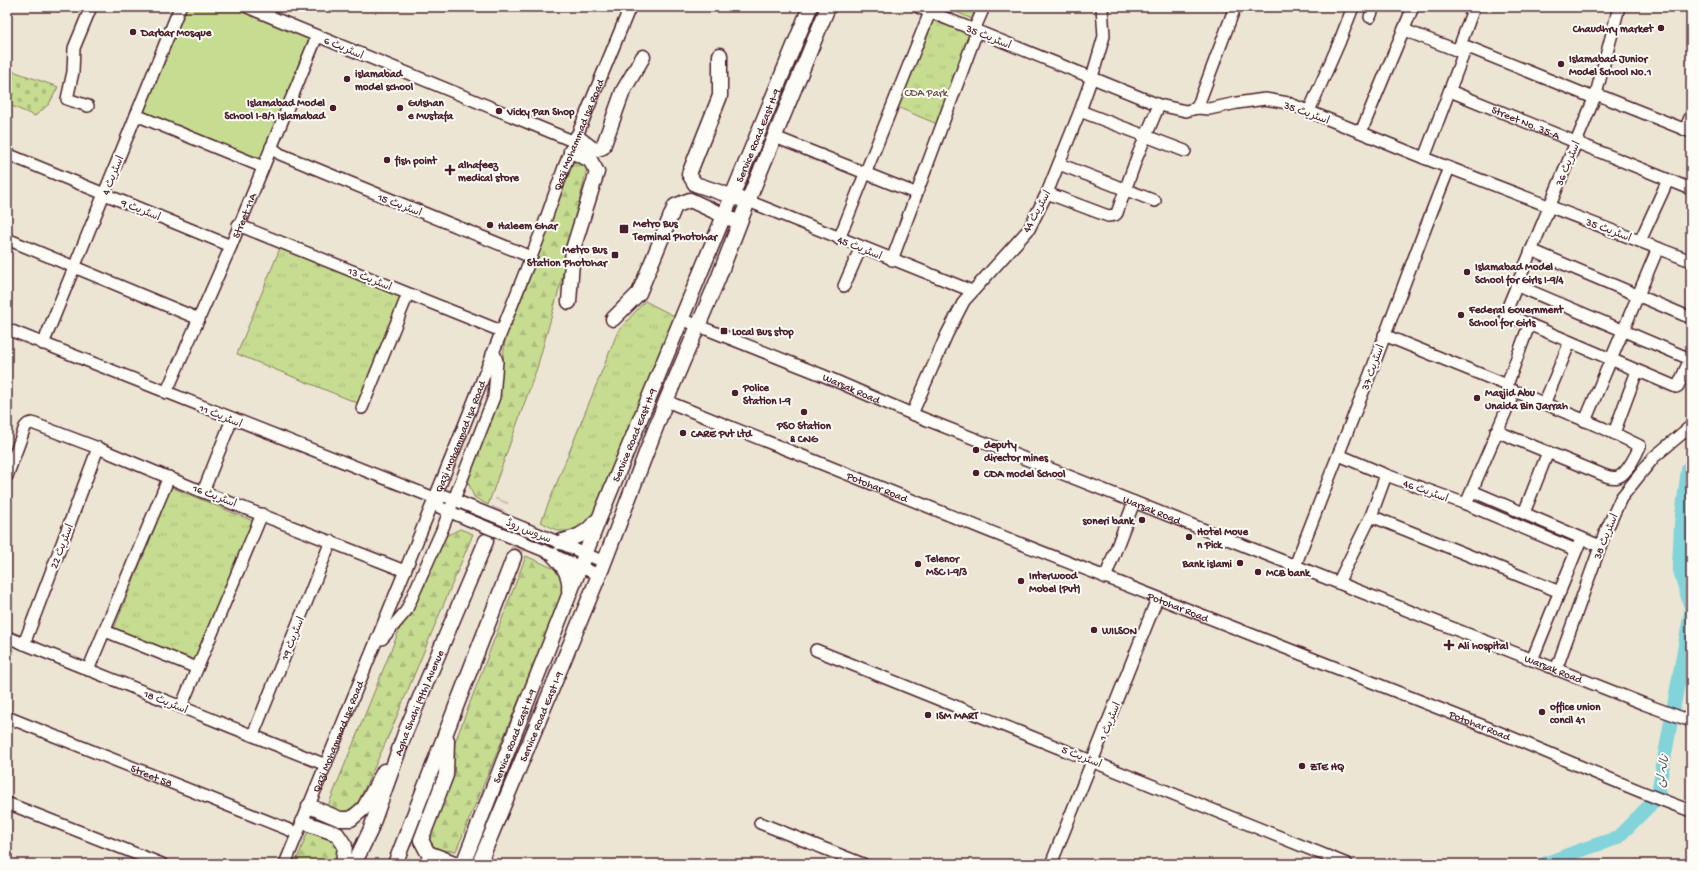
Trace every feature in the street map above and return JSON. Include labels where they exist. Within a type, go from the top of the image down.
[{"type":"main road","name":"Service Road East H-9","points":[[462,864],[582,560],[810,7]]},
{"type":"main road","name":"Service Road East H-9","points":[[602,568],[666,401],[828,7]]},
{"type":"main road","points":[[790,53],[805,60]]},
{"type":"main road","points":[[720,55],[720,96],[689,174],[694,184],[748,202]]},
{"type":"main road","points":[[574,144],[594,150],[603,147],[622,90],[643,57]]},
{"type":"main road","points":[[570,302],[573,249],[597,172],[590,160],[574,144]]},
{"type":"main road","points":[[613,319],[639,293],[675,206],[690,200],[740,223]]},
{"type":"main road","points":[[567,598],[569,586],[567,574],[555,548],[583,534],[593,525],[601,514]]},
{"type":"main road","name":"Agha Shahi (9th) Avenue","points":[[354,864],[370,831],[405,733],[486,542]]},
{"type":"main road","points":[[395,864],[514,557]]},
{"type":"main road","name":"Service Road East I-9","points":[[479,864],[602,568]]},
{"type":"main road","points":[[448,728],[446,776],[421,840],[428,853],[457,864]]},
{"type":"main road","points":[[309,806],[340,819],[351,819],[364,808],[405,733]]},
{"type":"main road","points":[[300,828],[337,834],[346,846],[343,864]]},
{"type":"street","points":[[88,106],[67,99],[73,72],[74,48],[91,7]]},
{"type":"street","name":"اسٹریٹ 4","points":[[43,344],[180,7]]},
{"type":"street","name":"اسٹریٹ 6","points":[[248,7],[574,144]]},
{"type":"street","name":"Qazi Mohammad Isa Road","points":[[285,864],[377,638],[436,499],[574,144],[630,7]]},
{"type":"street","points":[[892,260],[984,7]]},
{"type":"street","name":"اسٹریٹ 44","points":[[912,414],[946,334],[964,302],[972,291],[1028,229],[1047,193],[1092,77],[1104,36],[1102,7]]},
{"type":"street","points":[[1197,108],[1235,7]]},
{"type":"street","points":[[1309,111],[1339,44],[1353,7]]},
{"type":"street","points":[[1361,132],[1413,7]]},
{"type":"street","points":[[1424,158],[1450,91],[1474,7]]},
{"type":"street","name":"اسٹریٹ 36","points":[[1529,325],[1505,314],[1595,96],[1619,7]]},
{"type":"street","points":[[839,239],[926,9]]},
{"type":"street","name":"اسٹریٹ 35","points":[[926,9],[974,34],[1092,77],[1159,106],[1186,111],[1197,108],[1209,109],[1237,102],[1265,99],[1288,103],[1449,168],[1691,261]]},
{"type":"street","points":[[1404,30],[1461,52]]},
{"type":"street","name":"Street 11A","points":[[166,393],[230,246],[317,36]]},
{"type":"street","points":[[1461,52],[1468,46],[1688,131],[1691,116]]},
{"type":"street","name":"Street No. 35-A","points":[[1450,91],[1691,189]]},
{"type":"street","points":[[1047,193],[1112,216],[1117,213],[1159,106]]},
{"type":"street","points":[[1080,111],[1185,151]]},
{"type":"street","points":[[136,115],[263,167]]},
{"type":"street","points":[[774,137],[915,194]]},
{"type":"street","name":"اسٹریٹ 15","points":[[271,148],[280,154],[339,179],[531,257]]},
{"type":"street","name":"اسٹریٹ 9","points":[[7,154],[230,246]]},
{"type":"street","points":[[1059,164],[1155,201]]},
{"type":"street","name":"اسٹریٹ 37","points":[[1295,566],[1449,168]]},
{"type":"street","points":[[1640,241],[1668,180]]},
{"type":"street","name":"اسٹریٹ 45","points":[[748,202],[972,291]]},
{"type":"street","name":"اسٹریٹ 13","points":[[238,225],[501,331]]},
{"type":"street","points":[[7,239],[199,319]]},
{"type":"street","points":[[844,286],[861,247]]},
{"type":"street","points":[[1585,421],[1658,248]]},
{"type":"street","points":[[1531,250],[1691,318]]},
{"type":"street","points":[[1466,504],[1511,399],[1507,386],[1529,325],[1677,387],[1690,358],[1516,285]]},
{"type":"street","points":[[362,408],[408,294]]},
{"type":"street","name":"Warsak Road","points":[[681,319],[822,375],[912,414],[1556,670],[1686,720]]},
{"type":"street","name":"اسٹریٹ 11","points":[[7,329],[436,499]]},
{"type":"street","points":[[1384,335],[1507,386],[1640,446],[1631,464],[1622,474],[1618,477],[1606,476],[1496,431]]},
{"type":"street","points":[[1544,404],[1570,342]]},
{"type":"street","points":[[377,638],[382,639],[406,611],[449,512],[494,397],[498,361],[495,355],[492,354]]},
{"type":"street","points":[[1614,433],[1637,371]]},
{"type":"street","name":"Potohar Road","points":[[666,401],[1157,599],[1531,745],[1691,811]]},
{"type":"street","points":[[203,492],[232,419]]},
{"type":"street","name":"اسٹریٹ 16","points":[[7,476],[25,427],[28,424],[32,424],[98,448],[203,492],[405,571]]},
{"type":"street","name":"اسٹریٹ 38","points":[[1556,670],[1600,546],[1621,498],[1654,457],[1691,426]]},
{"type":"street","name":"اسٹریٹ 22","points":[[24,644],[98,448]]},
{"type":"street","points":[[1524,514],[1548,452]]},
{"type":"street","name":"اسٹریٹ 46","points":[[1339,455],[1386,475],[1466,504],[1576,550]]},
{"type":"street","points":[[1338,583],[1371,516],[1386,475]]},
{"type":"street","points":[[88,670],[169,477]]},
{"type":"street","points":[[1472,491],[1600,546]]},
{"type":"street","name":"سروس روڈ","points":[[555,548],[449,512],[439,507],[436,499],[445,496],[454,499],[555,548],[602,568]]},
{"type":"street","points":[[1105,578],[1134,502]]},
{"type":"street","points":[[181,707],[262,514]]},
{"type":"street","points":[[1371,516],[1560,592]]},
{"type":"street","points":[[1532,660],[1582,538]]},
{"type":"street","name":"اسٹریٹ 19","points":[[253,736],[331,541]]},
{"type":"street","name":"اسٹریٹ 1","points":[[1051,864],[1157,599]]},
{"type":"street","points":[[105,631],[197,668]]},
{"type":"street","name":"اسٹریٹ 18","points":[[7,637],[326,765]]},
{"type":"street","name":"اسٹریٹ 5","points":[[816,650],[1093,760],[1347,864]]},
{"type":"street","name":"Street 58","points":[[7,717],[300,828]]},
{"type":"street","points":[[7,803],[162,864]]},
{"type":"street","points":[[760,823],[863,864]]},
{"type":"green space","points":[[180,7],[236,7],[314,38],[263,167],[136,115]]},
{"type":"green space","points":[[945,7],[976,7],[972,19]]},
{"type":"green space","name":"CDA Park","points":[[932,17],[971,35],[937,124],[897,107]]},
{"type":"green space","points":[[7,69],[58,87],[49,104],[35,116],[7,104]]},
{"type":"green space","points":[[575,159],[587,168],[560,286],[537,368],[488,505],[474,497],[468,482],[476,455],[499,397],[505,338]]},
{"type":"green space","points":[[280,248],[405,297],[360,404],[237,354]]},
{"type":"green space","points":[[645,301],[676,317],[595,512],[577,531],[558,531],[541,522],[618,331]]},
{"type":"green space","points":[[171,487],[253,521],[194,664],[113,631]]},
{"type":"green space","points":[[460,529],[473,534],[389,735],[357,805],[342,813],[328,806],[400,628],[444,537]]},
{"type":"green space","points":[[526,556],[557,570],[565,589],[456,851],[439,850],[428,842],[452,780],[455,742]]},
{"type":"green space","points":[[308,831],[333,835],[341,850],[337,864],[295,864]]},
{"type":"waterway","name":"نالہ لئ","points":[[1691,465],[1688,469],[1681,523],[1679,567],[1691,608]]},
{"type":"waterway","name":"نالہ لئ","points":[[1544,864],[1617,838],[1657,798],[1691,612]]},
{"type":"tunnel","points":[[486,541],[502,500]]},
{"type":"tunnel","points":[[514,557],[530,520]]},
{"type":"place","name":"Chaudhry market","points":[[1661,28]]},
{"type":"place","name":"Darbar Mosque","points":[[133,32]]},
{"type":"place","name":"Islamabad Junior Model School No.1","points":[[1561,64]]},
{"type":"place","name":"islamabad model school","points":[[347,79]]},
{"type":"place","name":"Islamabad Model School I-8/1 Islamabad","points":[[333,108]]},
{"type":"place","name":"Gulshan e Mustafa","points":[[400,108]]},
{"type":"place","name":"Vicky Pan Shop","points":[[499,111]]},
{"type":"place","name":"fish point","points":[[387,160]]},
{"type":"place","name":"alhafeez medical store","points":[[450,170]]},
{"type":"place","name":"Haleem Ghar","points":[[490,225]]},
{"type":"place","name":"Metro Bus Terminal Photohar","points":[[624,229]]},
{"type":"place","name":"Metro Bus Station Photohar","points":[[615,255]]},
{"type":"place","name":"Islamabad Model School for Girls I-9/4","points":[[1467,272]]},
{"type":"place","name":"Federal Government School for Girls","points":[[1461,315]]},
{"type":"place","name":"Local Bus stop","points":[[724,331]]},
{"type":"place","name":"Police Station I-9","points":[[735,393]]},
{"type":"place","name":"Masjid Abu Unaida Bin Jarrah","points":[[1477,398]]},
{"type":"place","name":"PSO Station & CNG","points":[[804,412]]},
{"type":"place","name":"CARE Pvt Ltd","points":[[683,433]]},
{"type":"place","name":"deputy director mines","points":[[976,450]]},
{"type":"place","name":"CDA model School","points":[[976,473]]},
{"type":"place","name":"soneri bank","points":[[1142,520]]},
{"type":"place","name":"Hotel Move n Pick","points":[[1189,537]]},
{"type":"place","name":"Bank islami","points":[[1240,563]]},
{"type":"place","name":"Telenor MSC I-9/3","points":[[918,564]]},
{"type":"place","name":"MCB bank","points":[[1258,572]]},
{"type":"place","name":"Interwood Mobel (Pvt)","points":[[1021,581]]},
{"type":"place","name":"WILSON","points":[[1094,630]]},
{"type":"place","name":"Ali hospital","points":[[1449,645]]},
{"type":"place","name":"office union concil 41","points":[[1542,712]]},
{"type":"place","name":"ISM MART","points":[[928,715]]},
{"type":"place","name":"ZTE HQ","points":[[1302,766]]}]
